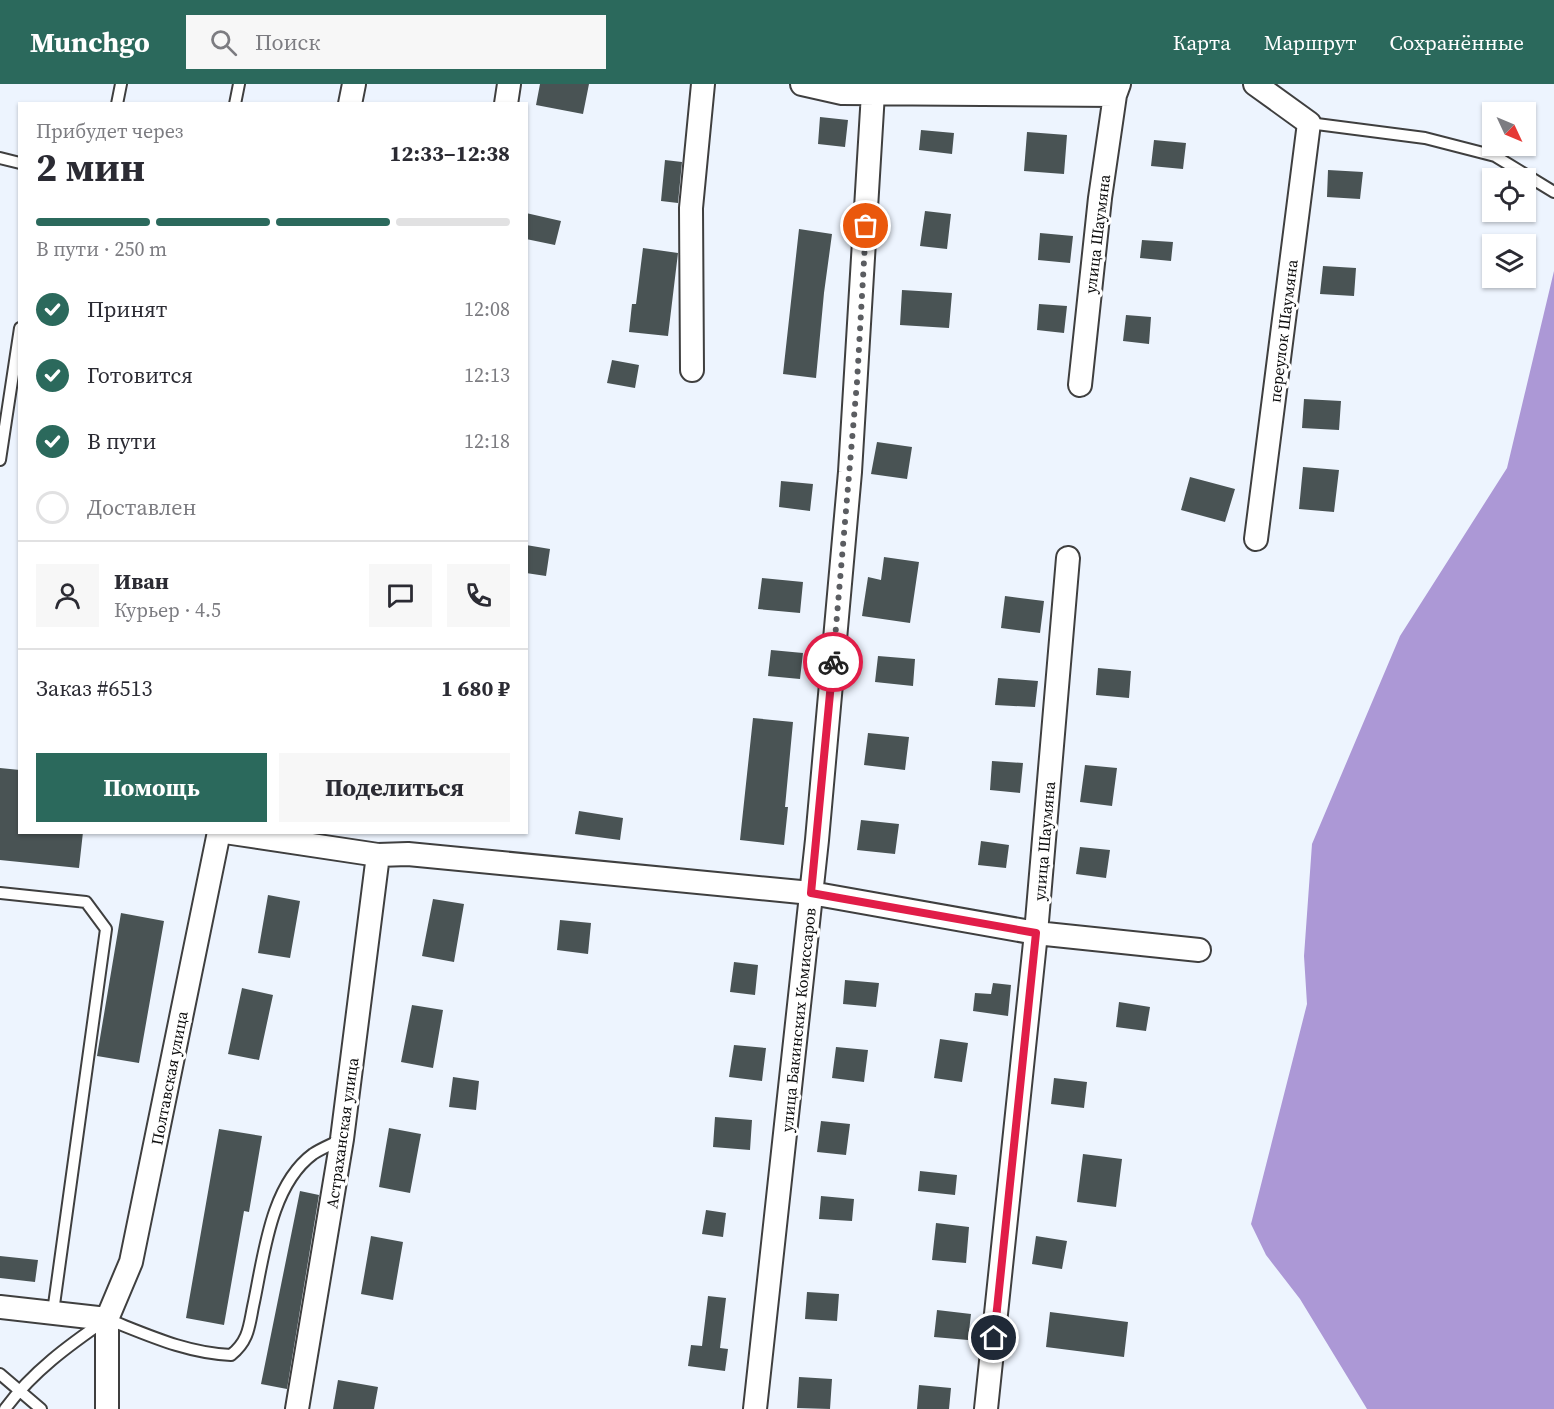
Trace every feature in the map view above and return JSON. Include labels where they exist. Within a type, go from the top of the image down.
[{"type":"street","points":[[350,102],[354,84]]},
{"type":"street","points":[[506,102],[509,84]]},
{"type":"street","points":[[692,370],[691,208],[703,84]]},
{"type":"street","points":[[802,84],[842,93],[1117,90]]},
{"type":"street","points":[[1254,84],[1309,123]]},
{"type":"street","name":"улица Шаумяна","points":[[1080,385],[1100,198],[1117,90]]},
{"type":"street","name":"улица Бакинских Комиссаров","points":[[755,1409],[811,893],[851,461],[873,93]]},
{"type":"street","name":"переулок Шаумяна","points":[[1256,539],[1309,123]]},
{"type":"street","name":"улица Шаумяна","points":[[986,1409],[1036,933],[1068,558]]},
{"type":"street","name":"Полтавская улица","points":[[107,1319],[131,1262],[139,1228],[219,834]]},
{"type":"street","points":[[238,834],[378,855],[408,854],[811,893],[1036,933],[1200,950]]},
{"type":"street","name":"Астраханская улица","points":[[297,1409],[342,1139],[378,855]]},
{"type":"street","points":[[0,1307],[107,1319],[107,1409]]},
{"type":"lane","points":[[117,102],[121,84]]},
{"type":"lane","points":[[235,102],[239,84]]},
{"type":"lane","points":[[1309,123],[1425,138],[1495,156],[1554,192]]},
{"type":"lane","points":[[0,158],[18,162]]},
{"type":"lane","points":[[0,460],[18,341]]},
{"type":"lane","points":[[0,893],[86,902],[106,929],[53,1312]]},
{"type":"lane","points":[[4,1409],[18,1390],[69,1345],[107,1319],[172,1345],[203,1353],[231,1355],[244,1344],[264,1253],[289,1180],[313,1154],[342,1139]]},
{"type":"lane","points":[[0,1374],[41,1409]]},
{"type":"shaded area","points":[[1554,271],[1554,1409],[1367,1409],[1300,1299],[1266,1255],[1251,1224],[1307,1004],[1304,956],[1312,844],[1400,636],[1507,468]]},
{"type":"building","points":[[540,84],[589,84],[583,114],[536,105]]},
{"type":"building","points":[[820,117],[848,120],[845,147],[818,144]]},
{"type":"building","points":[[921,130],[954,133],[952,154],[919,150]]},
{"type":"building","points":[[1027,132],[1067,135],[1064,174],[1024,171]]},
{"type":"building","points":[[1154,140],[1186,143],[1183,169],[1151,166]]},
{"type":"building","points":[[665,160],[682,162],[678,203],[661,201]]},
{"type":"building","points":[[1328,170],[1363,172],[1360,199],[1327,197]]},
{"type":"building","points":[[925,211],[951,214],[947,249],[920,246]]},
{"type":"building","points":[[528,213],[561,221],[555,245],[528,239]]},
{"type":"building","points":[[799,229],[832,234],[816,378],[783,374]]},
{"type":"building","points":[[1040,233],[1073,236],[1070,263],[1038,260]]},
{"type":"building","points":[[1142,240],[1173,242],[1171,261],[1140,258]]},
{"type":"building","points":[[643,248],[678,253],[668,336],[629,332],[632,304],[636,304]]},
{"type":"building","points":[[1323,266],[1356,268],[1354,296],[1320,294]]},
{"type":"building","points":[[902,290],[952,293],[949,328],[900,325]]},
{"type":"building","points":[[1039,304],[1067,306],[1064,333],[1037,330]]},
{"type":"building","points":[[1126,315],[1151,317],[1149,344],[1123,341]]},
{"type":"building","points":[[612,360],[639,365],[635,388],[607,383]]},
{"type":"building","points":[[1304,399],[1341,401],[1339,430],[1302,428]]},
{"type":"building","points":[[877,442],[912,447],[907,479],[871,474]]},
{"type":"building","points":[[1303,467],[1339,470],[1334,512],[1299,509]]},
{"type":"building","points":[[1190,477],[1235,489],[1225,522],[1181,510]]},
{"type":"building","points":[[781,481],[813,484],[810,511],[779,507]]},
{"type":"building","points":[[528,545],[550,549],[546,576],[528,573]]},
{"type":"building","points":[[884,557],[919,562],[910,623],[862,616],[868,577],[881,580]]},
{"type":"building","points":[[762,578],[803,582],[800,613],[758,609]]},
{"type":"building","points":[[1005,596],[1044,601],[1040,633],[1001,628]]},
{"type":"building","points":[[771,650],[803,653],[800,679],[768,676]]},
{"type":"building","points":[[878,656],[915,659],[913,686],[875,682]]},
{"type":"building","points":[[1098,668],[1131,671],[1129,698],[1096,695]]},
{"type":"building","points":[[998,678],[1038,681],[1035,707],[995,705]]},
{"type":"building","points":[[753,718],[793,722],[784,845],[740,840]]},
{"type":"building","points":[[868,733],[909,737],[905,770],[864,765]]},
{"type":"building","points":[[992,761],[1023,763],[1020,793],[990,790]]},
{"type":"building","points":[[1085,765],[1117,768],[1112,806],[1080,802]]},
{"type":"building","points":[[0,768],[18,770],[18,834],[83,834],[79,868],[0,860]]},
{"type":"building","points":[[579,811],[623,818],[620,840],[575,834]]},
{"type":"building","points":[[861,820],[899,824],[895,854],[857,850]]},
{"type":"building","points":[[981,841],[1009,845],[1006,868],[978,865]]},
{"type":"building","points":[[1080,847],[1110,850],[1106,878],[1076,874]]},
{"type":"building","points":[[268,895],[300,901],[290,958],[258,953]]},
{"type":"building","points":[[433,899],[464,904],[454,962],[422,956]]},
{"type":"building","points":[[121,913],[164,921],[139,1063],[97,1056]]},
{"type":"building","points":[[560,920],[591,923],[588,954],[557,950]]},
{"type":"building","points":[[734,962],[758,965],[755,995],[730,992]]},
{"type":"building","points":[[845,980],[879,983],[876,1007],[843,1004]]},
{"type":"building","points":[[993,983],[1011,985],[1008,1016],[973,1011],[975,993],[991,994]]},
{"type":"building","points":[[242,988],[273,995],[259,1060],[228,1054]]},
{"type":"building","points":[[1119,1002],[1150,1007],[1146,1031],[1116,1027]]},
{"type":"building","points":[[412,1005],[443,1010],[433,1068],[401,1062]]},
{"type":"building","points":[[940,1039],[968,1043],[962,1082],[934,1078]]},
{"type":"building","points":[[734,1045],[766,1048],[762,1081],[729,1077]]},
{"type":"building","points":[[836,1047],[868,1050],[864,1082],[832,1078]]},
{"type":"building","points":[[453,1077],[479,1081],[476,1110],[449,1107]]},
{"type":"building","points":[[1054,1078],[1087,1082],[1084,1108],[1051,1104]]},
{"type":"building","points":[[715,1117],[752,1120],[750,1150],[713,1147]]},
{"type":"building","points":[[821,1121],[850,1124],[846,1155],[817,1152]]},
{"type":"building","points":[[389,1128],[421,1134],[410,1193],[379,1187]]},
{"type":"building","points":[[219,1129],[262,1136],[249,1212],[244,1211],[224,1325],[186,1318]]},
{"type":"building","points":[[1083,1154],[1122,1159],[1116,1207],[1077,1202]]},
{"type":"building","points":[[920,1171],[957,1175],[955,1195],[918,1191]]},
{"type":"building","points":[[300,1191],[319,1195],[287,1389],[261,1384]]},
{"type":"building","points":[[821,1196],[854,1199],[852,1221],[819,1219]]},
{"type":"building","points":[[706,1210],[726,1213],[723,1237],[702,1234]]},
{"type":"building","points":[[936,1223],[969,1227],[966,1263],[932,1260]]},
{"type":"building","points":[[371,1236],[403,1242],[393,1300],[361,1294]]},
{"type":"building","points":[[1036,1236],[1067,1241],[1062,1269],[1032,1264]]},
{"type":"building","points":[[0,1256],[38,1260],[35,1282],[0,1278]]},
{"type":"building","points":[[807,1292],[839,1294],[837,1321],[805,1319]]},
{"type":"building","points":[[708,1296],[726,1298],[720,1348],[728,1349],[725,1371],[688,1366],[691,1345],[702,1346]]},
{"type":"building","points":[[937,1310],[971,1314],[968,1340],[934,1337]]},
{"type":"building","points":[[1050,1312],[1128,1322],[1124,1357],[1046,1347]]},
{"type":"building","points":[[799,1377],[832,1379],[830,1409],[797,1408]]},
{"type":"building","points":[[338,1380],[378,1387],[374,1409],[333,1409]]},
{"type":"building","points":[[919,1385],[951,1388],[949,1409],[917,1409]]},
{"type":"way so far","points":[[833,662],[857,382],[866,226]]},
{"type":"route","points":[[833,662],[811,893],[1036,933],[994,1338]]}]
